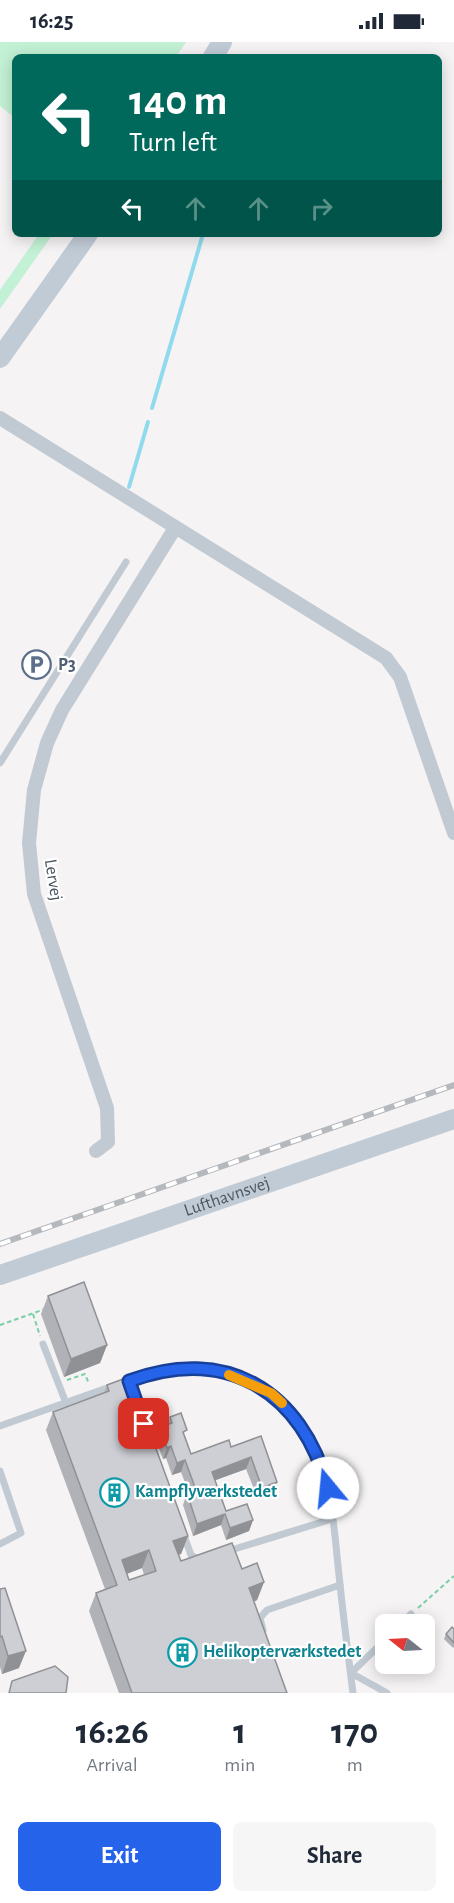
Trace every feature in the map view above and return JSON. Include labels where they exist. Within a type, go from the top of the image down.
[{"type":"street","points":[[0,358],[86,237]]},
{"type":"street","points":[[0,418],[376,651],[392,664],[400,677],[454,833]]},
{"type":"street","name":"Lervej","points":[[96,1151],[108,1142],[107,1108],[34,894],[29,843],[34,790],[47,743],[62,710],[175,528]]},
{"type":"street","name":"Lufthavnsvej","points":[[0,1275],[454,1119]]},
{"type":"lane","points":[[0,763],[126,562]]},
{"type":"lane","points":[[43,1344],[66,1403]]},
{"type":"lane","points":[[0,1426],[155,1371],[190,1368],[240,1378],[271,1393],[295,1418],[315,1447],[328,1488],[353,1693]]},
{"type":"lane","points":[[129,1381],[132,1392]]},
{"type":"lane","points":[[0,1471],[21,1533],[0,1544]]},
{"type":"lane","points":[[220,1554],[332,1519]]},
{"type":"lane","points":[[180,1522],[191,1555],[198,1560],[209,1557]]},
{"type":"lane","points":[[264,1635],[260,1617],[267,1610],[340,1585]]},
{"type":"lane","points":[[351,1673],[375,1650]]},
{"type":"lane","points":[[351,1673],[387,1693]]},
{"type":"path","points":[[0,1325],[54,1305]]},
{"type":"path","points":[[33,1314],[43,1344]]},
{"type":"path","points":[[411,1614],[454,1576]]},
{"type":"green space","points":[[0,42],[186,42],[178,54],[12,54],[12,116],[0,106]]},
{"type":"green space","points":[[37,237],[51,237],[0,309],[0,290]]},
{"type":"building","points":[[84,1282],[107,1345],[71,1359],[48,1296]]},
{"type":"building","points":[[123,1379],[125,1385],[132,1383],[148,1426],[151,1424],[159,1445],[155,1446],[188,1536],[173,1541],[181,1561],[232,1543],[242,1569],[257,1563],[264,1582],[249,1588],[287,1693],[132,1693],[96,1593],[117,1585],[53,1412],[109,1391],[107,1385]],"holes":[[[149,1550],[156,1571],[129,1580],[122,1560]]]},
{"type":"building","points":[[181,1413],[187,1430],[183,1432],[191,1454],[229,1440],[231,1447],[261,1436],[277,1482],[262,1488],[251,1457],[212,1472],[226,1511],[247,1504],[253,1520],[230,1528],[225,1514],[197,1524],[187,1493],[196,1490],[185,1460],[177,1463],[171,1446],[167,1448],[160,1427],[172,1423],[170,1417]]},
{"type":"building","points":[[5,1588],[26,1651],[8,1656],[2,1636],[0,1637],[0,1589]]},
{"type":"building","points":[[452,1627],[454,1629],[454,1643],[446,1634]]},
{"type":"building","points":[[55,1666],[68,1677],[66,1693],[9,1693],[12,1681]]},
{"type":"waterway","points":[[152,408],[202,237]]},
{"type":"waterway","points":[[129,487],[148,422]]},
{"type":"railway","points":[[0,1244],[454,1085]]},
{"type":"slow traffic","points":[[229,1375],[254,1384],[271,1393],[282,1403]]},
{"type":"place","name":"P3","points":[[37,665]]},
{"type":"place","name":"Kampflyværkstedet","points":[[114,1492]]},
{"type":"place","name":"Helikopterværkstedet","points":[[182,1652]]},
{"type":"route","points":[[144,1424],[129,1381],[155,1371],[174,1368],[204,1369],[240,1378],[271,1393],[301,1426],[315,1447],[328,1488]]}]
